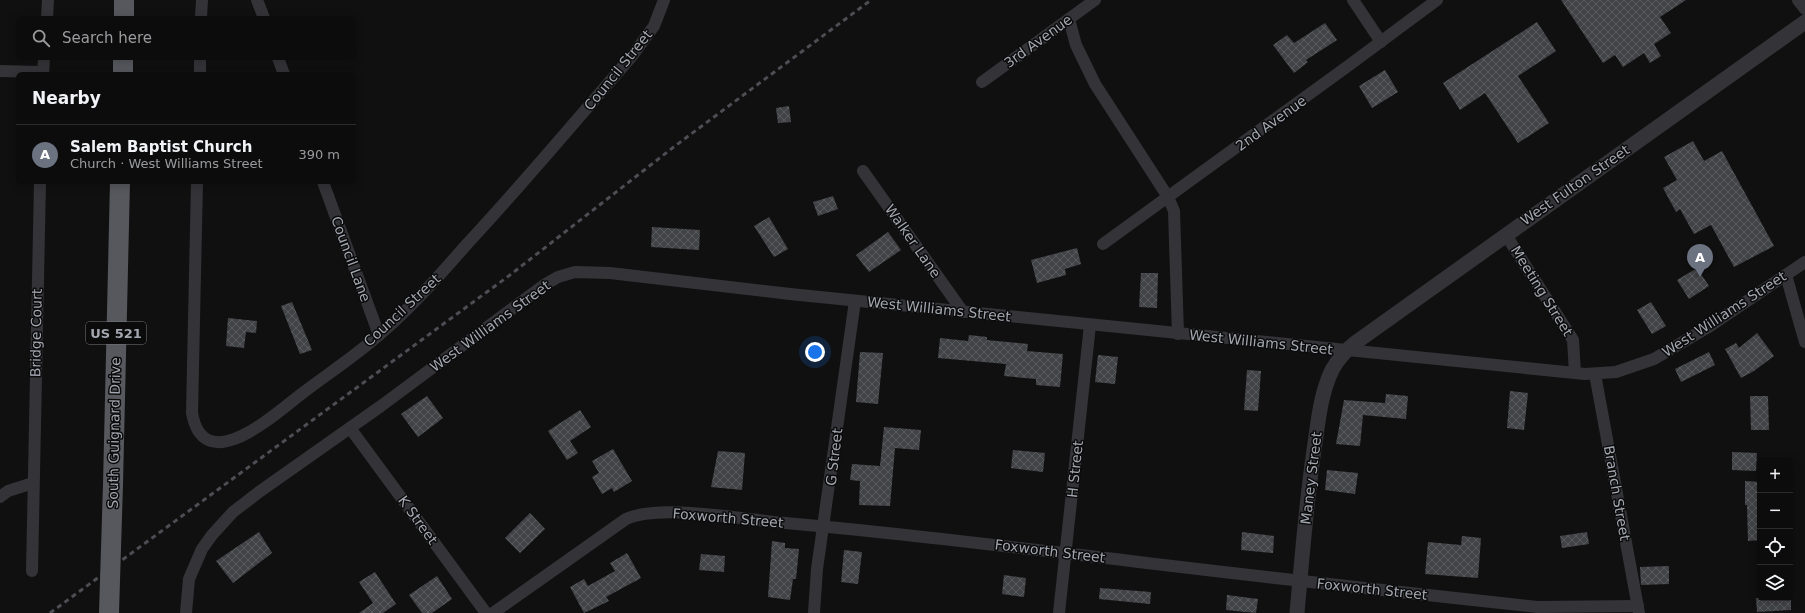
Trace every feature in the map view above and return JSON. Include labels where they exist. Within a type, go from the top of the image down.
[{"type":"highway","points":[[124,0],[124,16]]},
{"type":"highway","points":[[122,72],[123,60]]},
{"type":"highway","name":"South Guignard Drive","points":[[110,613],[120,184]]},
{"type":"street","points":[[47,16],[48,0]]},
{"type":"street","points":[[201,16],[202,0]]},
{"type":"street","points":[[257,0],[263,16]]},
{"type":"street","name":"Council Street","points":[[197,184],[192,413],[198,430],[211,441],[230,442],[241,437],[272,417],[379,335],[418,299],[488,222],[627,62],[654,26],[664,0]]},
{"type":"street","name":"3rd Avenue","points":[[982,82],[1094,0]]},
{"type":"street","points":[[1353,0],[1381,42]]},
{"type":"street","name":"2nd Avenue","points":[[1103,244],[1437,0]]},
{"type":"street","points":[[1798,0],[1805,8]]},
{"type":"street","points":[[1069,19],[1076,45],[1095,84],[1168,196],[1174,211],[1178,334]]},
{"type":"street","name":"West Fulton Street","points":[[1346,350],[1805,22]]},
{"type":"street","points":[[43,72],[44,60]]},
{"type":"street","points":[[200,60],[200,72]]},
{"type":"street","points":[[279,60],[283,72]]},
{"type":"street","points":[[0,71],[22,72]]},
{"type":"street","name":"Walker Lane","points":[[863,171],[963,312]]},
{"type":"street","name":"Bridge Court","points":[[32,571],[40,184]]},
{"type":"street","name":"Council Lane","points":[[324,184],[379,335]]},
{"type":"street","name":"Meeting Street","points":[[1506,235],[1573,340],[1575,373]]},
{"type":"street","name":"West Williams Street","points":[[186,613],[189,579],[202,549],[212,534],[233,512],[544,285],[558,277],[575,272],[610,273],[963,312],[1595,374],[1631,368],[1654,359],[1710,326],[1805,262]]},
{"type":"street","points":[[1786,275],[1805,342]]},
{"type":"street","name":"G Street","points":[[814,613],[817,569],[855,300]]},
{"type":"street","name":"H Street","points":[[1059,613],[1090,325]]},
{"type":"street","name":"Maney Street","points":[[1297,613],[1310,481],[1322,400],[1331,372],[1340,356],[1346,350]]},
{"type":"street","name":"Branch Street","points":[[1595,374],[1638,609]]},
{"type":"street","name":"K Street","points":[[350,428],[486,613]]},
{"type":"street","points":[[0,498],[8,490],[33,483]]},
{"type":"street","name":"Foxworth Street","points":[[493,613],[626,519],[636,514],[650,512],[691,513],[942,538],[1066,554],[1537,607],[1638,609]]},
{"type":"building","points":[[1561,0],[1686,0],[1660,17],[1671,33],[1654,44],[1661,56],[1650,63],[1644,53],[1623,67],[1615,55],[1603,63]]},
{"type":"building","points":[[1537,22],[1556,51],[1518,76],[1549,123],[1518,143],[1485,93],[1460,110],[1443,83]]},
{"type":"building","points":[[1325,23],[1337,40],[1306,60],[1308,62],[1294,73],[1273,45],[1287,35],[1294,43]]},
{"type":"building","points":[[1385,70],[1398,92],[1372,108],[1359,86]]},
{"type":"building","points":[[789,106],[791,122],[778,123],[776,108]]},
{"type":"building","points":[[1693,141],[1704,161],[1722,151],[1774,246],[1734,267],[1711,225],[1694,234],[1680,209],[1676,212],[1663,188],[1677,180],[1664,157]]},
{"type":"building","points":[[833,196],[838,209],[818,216],[813,202]]},
{"type":"building","points":[[769,217],[788,249],[774,257],[754,226]]},
{"type":"building","points":[[652,227],[700,230],[699,250],[651,247]]},
{"type":"building","points":[[888,232],[901,250],[869,272],[856,255]]},
{"type":"building","points":[[1077,248],[1081,264],[1065,269],[1066,275],[1037,283],[1031,260]]},
{"type":"building","points":[[1697,268],[1709,286],[1689,299],[1677,280]]},
{"type":"building","points":[[1141,273],[1158,273],[1157,308],[1139,307]]},
{"type":"building","points":[[292,302],[312,350],[300,354],[281,306]]},
{"type":"building","points":[[1651,302],[1666,326],[1652,334],[1637,310]]},
{"type":"building","points":[[228,318],[257,321],[256,333],[246,332],[244,348],[226,346]]},
{"type":"building","points":[[1757,333],[1774,356],[1754,371],[1741,378],[1725,349],[1736,343],[1739,348]]},
{"type":"building","points":[[969,335],[987,337],[987,340],[1028,344],[1027,351],[1063,354],[1060,387],[1036,385],[1036,379],[1004,376],[1006,364],[938,358],[940,338],[968,341]]},
{"type":"building","points":[[860,352],[883,353],[878,404],[856,402]]},
{"type":"building","points":[[1709,352],[1715,365],[1681,382],[1675,369]]},
{"type":"building","points":[[1098,355],[1118,357],[1115,384],[1095,382]]},
{"type":"building","points":[[1247,370],[1261,371],[1258,411],[1244,410]]},
{"type":"building","points":[[1510,391],[1528,393],[1524,430],[1507,428]]},
{"type":"building","points":[[1386,394],[1408,396],[1406,419],[1363,415],[1360,446],[1336,444],[1344,400],[1385,403]]},
{"type":"building","points":[[427,396],[443,418],[418,437],[401,414]]},
{"type":"building","points":[[1750,396],[1768,396],[1769,430],[1751,430]]},
{"type":"building","points":[[580,410],[591,427],[570,441],[578,453],[567,460],[548,431]]},
{"type":"building","points":[[884,427],[921,430],[919,450],[895,448],[890,506],[859,505],[860,481],[850,480],[852,464],[880,466]]},
{"type":"building","points":[[613,449],[632,481],[614,492],[612,488],[602,494],[592,477],[599,473],[592,461]]},
{"type":"building","points":[[1013,450],[1045,453],[1043,472],[1011,468]]},
{"type":"building","points":[[718,451],[745,453],[742,490],[711,487]]},
{"type":"building","points":[[1732,452],[1757,453],[1756,471],[1732,470]]},
{"type":"building","points":[[1327,470],[1358,473],[1355,494],[1325,490]]},
{"type":"building","points":[[1745,481],[1757,482],[1757,540],[1748,541],[1747,505],[1745,505]]},
{"type":"building","points":[[530,513],[545,529],[520,553],[505,538]]},
{"type":"building","points":[[259,532],[272,553],[233,583],[216,561]]},
{"type":"building","points":[[1242,532],[1274,536],[1273,553],[1241,550]]},
{"type":"building","points":[[1587,532],[1589,544],[1562,548],[1560,536]]},
{"type":"building","points":[[1462,536],[1481,538],[1478,578],[1425,574],[1428,542],[1461,545]]},
{"type":"building","points":[[772,541],[785,543],[785,548],[799,549],[796,579],[793,579],[790,600],[768,597]]},
{"type":"building","points":[[844,550],[862,552],[858,584],[841,582]]},
{"type":"building","points":[[627,553],[641,578],[606,597],[609,601],[584,613],[570,587],[584,579],[588,586],[615,571],[610,563]]},
{"type":"building","points":[[701,554],[725,556],[724,572],[699,570]]},
{"type":"building","points":[[1669,566],[1669,584],[1641,585],[1640,567]]},
{"type":"building","points":[[375,572],[396,604],[383,613],[359,613],[373,603],[359,582]]},
{"type":"building","points":[[1004,575],[1026,578],[1024,597],[1002,594]]},
{"type":"building","points":[[437,576],[452,599],[432,613],[422,613],[409,595]]},
{"type":"building","points":[[1100,588],[1151,592],[1150,604],[1099,599]]},
{"type":"building","points":[[1227,595],[1258,599],[1256,613],[1226,610]]},
{"type":"building","points":[[1756,598],[1757,601],[1791,601],[1791,610],[1757,612]]},
{"type":"railway","points":[[50,613],[510,275],[675,146],[871,0]]},
{"type":"place","name":"Salem Baptist Church","points":[[1700,277]]}]
